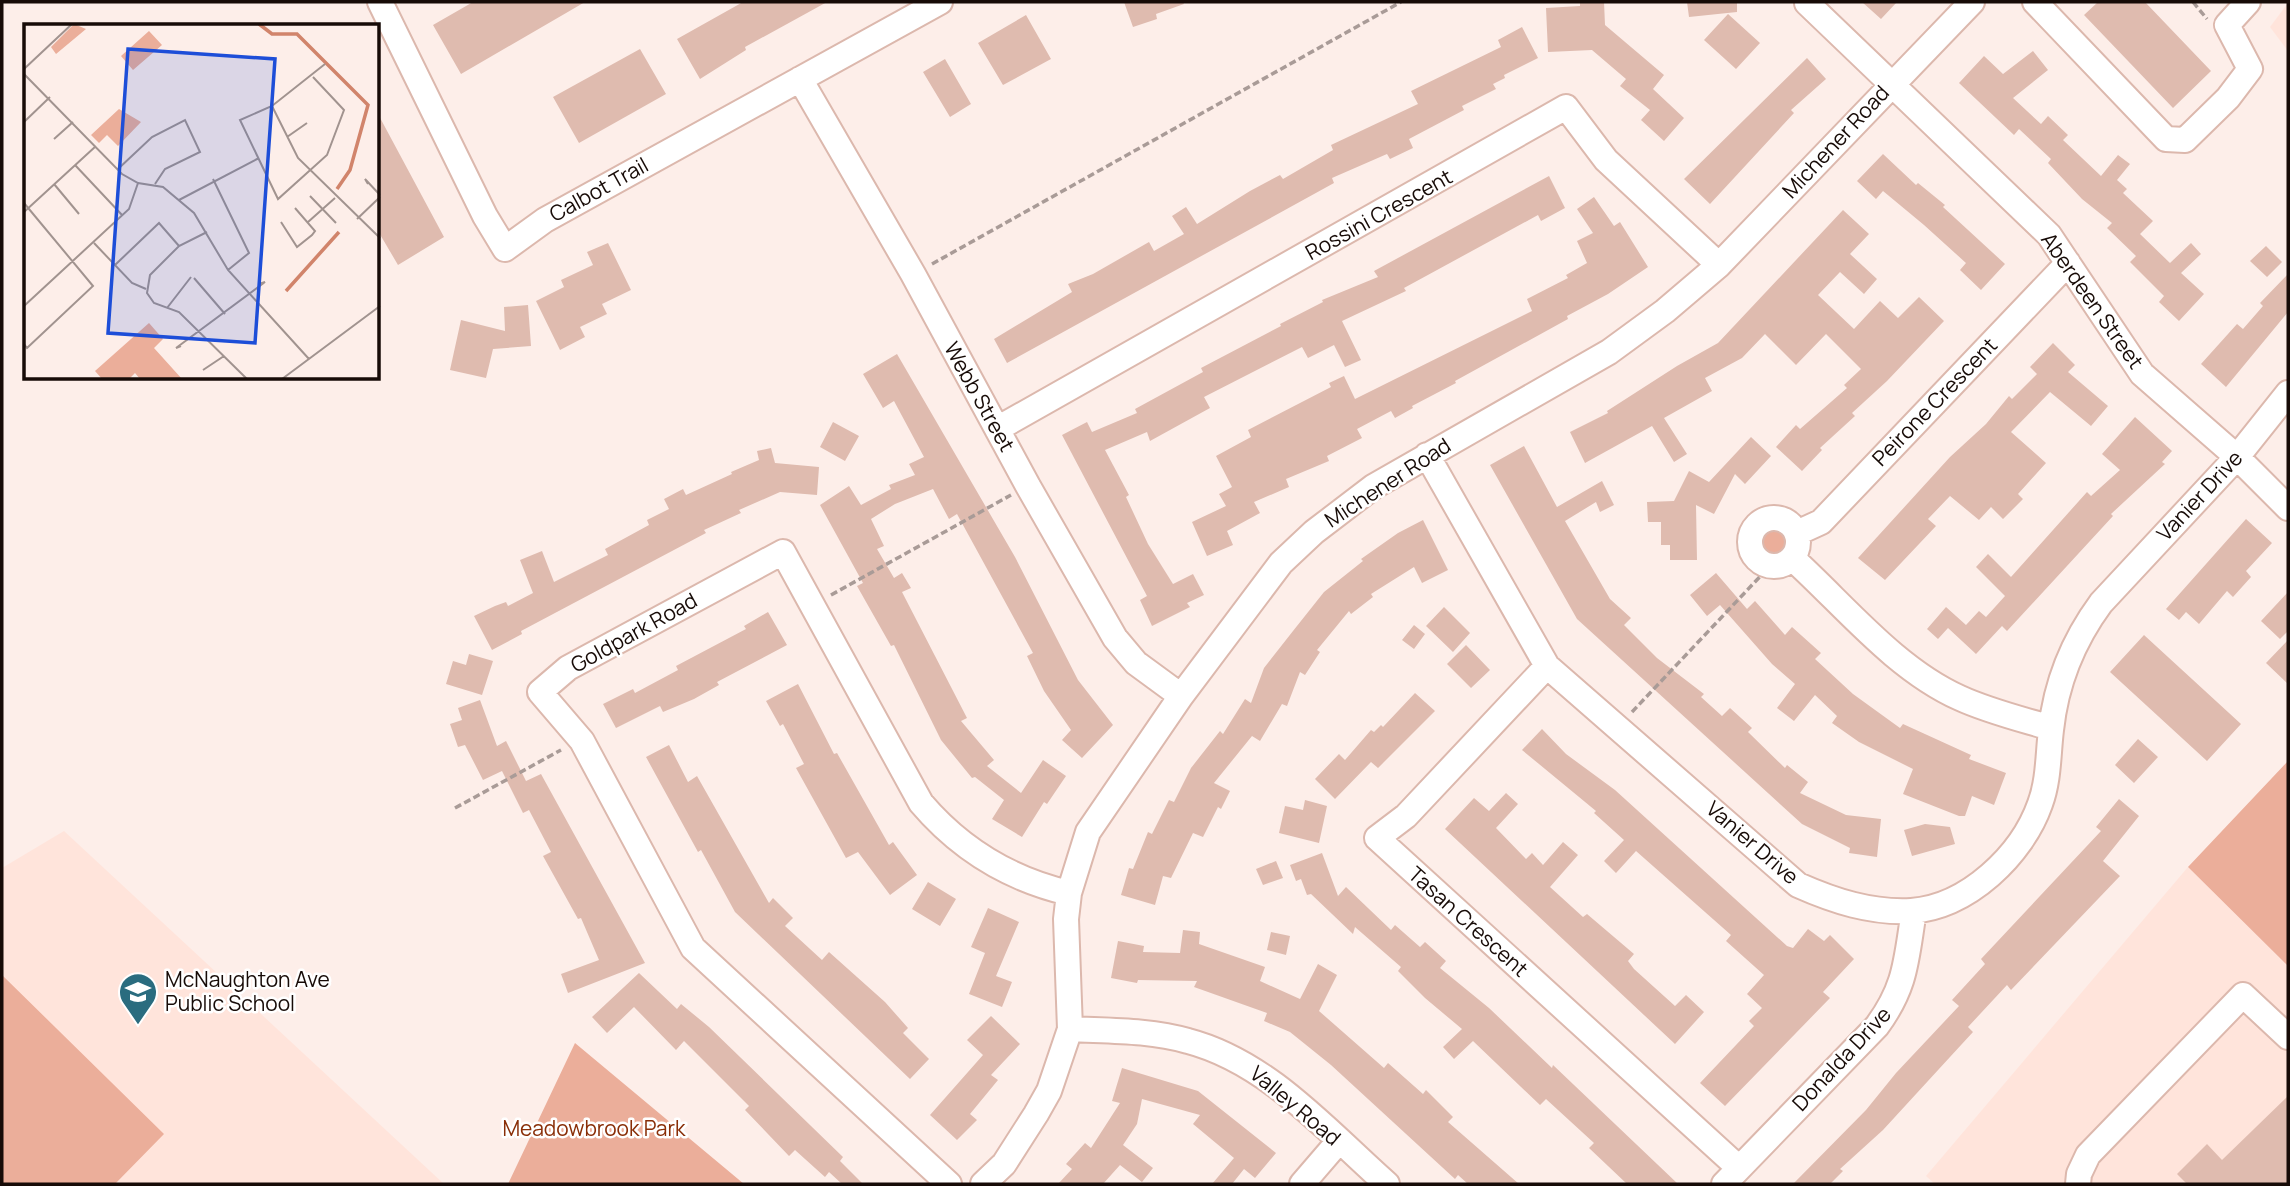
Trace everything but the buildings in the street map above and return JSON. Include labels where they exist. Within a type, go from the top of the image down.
[{"type":"street","name":"Calbot Trail","points":[[380,2],[485,216],[505,249],[545,220],[940,2]]},
{"type":"street","name":"Aberdeen Street","points":[[1803,2],[1892,83],[2049,235],[2141,374],[2237,457],[2288,508]]},
{"type":"street","name":"Michener Road","points":[[983,1184],[1004,1164],[1036,1114],[1056,1072],[1070,1029],[1066,967],[1069,893],[1088,832],[1181,696],[1281,563],[1343,507],[1427,455],[1609,352],[1665,312],[1720,265],[1972,2]]},
{"type":"street","points":[[2035,2],[2166,139],[2185,140],[2228,98],[2250,69],[2227,25],[2248,2]]},
{"type":"street","name":"Webb Street","points":[[800,79],[913,274],[1028,486],[1125,651],[1136,663],[1181,696]]},
{"type":"street","name":"Rossini Crescent","points":[[997,429],[1566,107],[1606,160],[1720,265]]},
{"type":"street","name":"Peirone Crescent","points":[[1797,533],[1821,522],[2068,264]]},
{"type":"street","name":"Vanier Drive","points":[[1427,455],[1547,666],[1619,726],[1798,885],[1829,899],[1865,908],[1914,911],[1944,902],[1972,889],[1998,867],[2024,837],[2041,803],[2051,728],[2070,652],[2082,628],[2101,603],[2237,457],[2288,393]]},
{"type":"street","points":[[1781,562],[1798,547],[1797,533],[1794,526],[1781,518],[1765,519],[1758,523],[1750,537],[1750,545],[1756,559],[1781,562],[1933,683],[1960,698],[2051,728]]},
{"type":"street","name":"Goldpark Road","points":[[949,1184],[693,948],[582,741],[540,692],[568,668],[783,552],[921,803],[941,827],[990,863],[1041,887],[1069,893]]},
{"type":"street","name":"Tasan Crescent","points":[[1547,666],[1406,816],[1377,838],[1732,1176]]},
{"type":"street","name":"Donalda Drive","points":[[1732,1176],[1877,1026],[1894,1004],[1905,976],[1914,911]]},
{"type":"street","points":[[2078,1184],[2078,1174],[2088,1155],[2243,995],[2288,1037]]},
{"type":"street","name":"Valley Road","points":[[1070,1029],[1159,1034],[1219,1051],[1250,1067],[1282,1090],[1387,1184]]},
{"type":"street","points":[[1302,1184],[1339,1141]]},
{"type":"path","points":[[913,274],[1401,2]]},
{"type":"path","points":[[823,600],[1028,486]]},
{"type":"path","points":[[1619,726],[1781,562]]},
{"type":"path","points":[[455,808],[582,741]]},
{"type":"shaded area","points":[[2288,3],[2288,51],[2270,27]]},
{"type":"shaded area","name":"McNaughton Ave Public School","points":[[64,831],[444,1184],[2,1184],[2,868]]},
{"type":"shaded area","points":[[2188,867],[2288,966],[2288,1184],[1935,1184],[1926,1176]]},
{"type":"green space","points":[[1773,528],[1782,532],[1786,541],[1782,550],[1773,554],[1764,550],[1760,541],[1764,532]]},
{"type":"green space","points":[[2288,761],[2288,966],[2188,867]]},
{"type":"green space","points":[[2,975],[164,1134],[115,1184],[2,1184]]},
{"type":"green space","name":"Meadowbrook Park","points":[[575,1043],[744,1184],[508,1184]]},
{"type":"place","name":"McNaughton Ave Public School","points":[[138,1026]]}]
